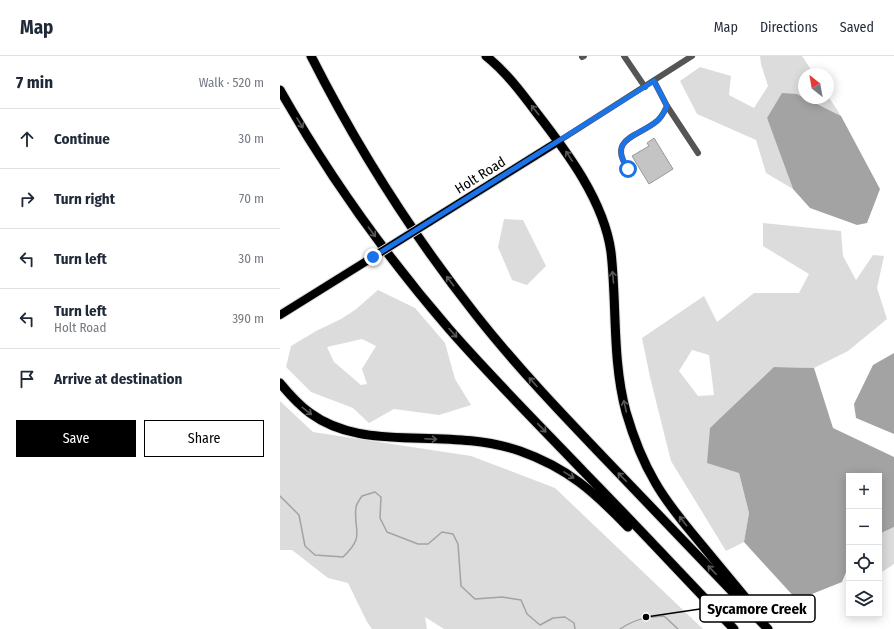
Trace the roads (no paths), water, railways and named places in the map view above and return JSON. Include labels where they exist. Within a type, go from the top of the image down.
[{"type":"highway","points":[[311,56],[347,124],[397,206],[475,314],[531,381],[768,629]]},
{"type":"highway","points":[[486,56],[510,79],[559,141],[576,167],[592,196],[606,230],[613,279],[616,339],[622,392],[626,412],[643,458],[654,481],[667,501],[704,548],[754,607],[768,629]]},
{"type":"highway","points":[[280,90],[311,142],[348,198],[392,259],[450,331],[734,629]]},
{"type":"highway","points":[[280,383],[310,414],[350,432],[377,437],[480,442],[519,451],[552,465],[570,474],[587,488],[652,551],[677,569]]},
{"type":"main road","name":"Holt Road","points":[[280,315],[559,141]]},
{"type":"street","points":[[624,56],[645,87]]},
{"type":"street","name":"Holt Road","points":[[559,141],[692,56]]},
{"type":"street","points":[[654,81],[667,106],[698,153]]},
{"type":"street","points":[[628,169],[622,160],[620,151],[622,145],[628,139],[657,121],[664,114],[667,106]]},
{"type":"waterway","points":[[280,496],[299,515],[305,546],[315,555],[343,557],[350,550],[356,538],[357,504],[362,496],[375,492],[381,497],[380,518],[387,532],[418,544],[428,544],[442,532],[453,534],[458,544],[461,586],[475,599],[502,597],[521,600],[527,614],[540,625],[553,618],[565,617],[574,623],[575,629]]},
{"type":"waterway","points":[[620,629],[641,619],[664,616],[678,629]]},
{"type":"place","name":"Sycamore Creek","points":[[646,617]]}]
